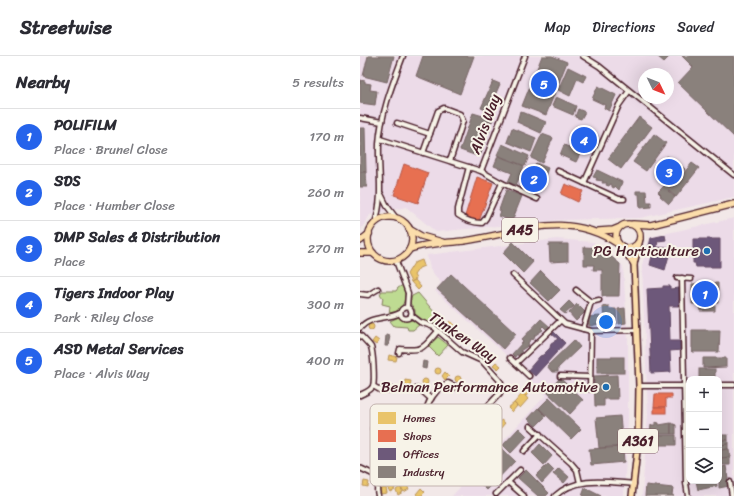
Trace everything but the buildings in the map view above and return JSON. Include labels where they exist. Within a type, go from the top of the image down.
[{"type":"highway","name":"A45","points":[[396,260],[406,254],[410,249],[443,242],[464,241],[549,225],[572,225],[597,231],[609,231],[625,224],[651,224],[734,204]]},
{"type":"highway","points":[[360,242],[369,234],[375,223],[385,218],[396,218]]},
{"type":"highway","name":"A45","points":[[396,218],[404,222],[409,229],[421,236],[443,242]]},
{"type":"highway","points":[[633,224],[638,229],[640,237]]},
{"type":"highway","points":[[618,228],[616,238],[620,245],[632,247],[651,224]]},
{"type":"highway","points":[[409,229],[412,235],[410,249]]},
{"type":"highway","name":"A45","points":[[597,231],[620,245]]},
{"type":"highway","points":[[369,234],[369,247],[373,253],[383,260],[396,260]]},
{"type":"highway","points":[[360,253],[373,253]]},
{"type":"main road","name":"A361","points":[[632,496],[638,442],[639,386],[634,264],[640,237]]},
{"type":"main road","points":[[620,245],[634,264]]},
{"type":"street","points":[[375,223],[380,208],[380,139],[382,122],[388,98],[403,56]]},
{"type":"street","name":"Alvis Way","points":[[380,139],[480,171],[525,56]]},
{"type":"street","points":[[583,56],[599,66],[734,175]]},
{"type":"street","points":[[584,183],[619,105],[629,91]]},
{"type":"street","points":[[423,153],[438,111],[444,108],[460,114],[463,121],[450,161]]},
{"type":"street","points":[[360,118],[382,122]]},
{"type":"street","points":[[397,123],[430,134]]},
{"type":"street","points":[[469,167],[458,209],[458,215],[463,218],[477,223],[482,223],[486,218],[502,183]]},
{"type":"street","points":[[480,171],[537,199]]},
{"type":"street","points":[[558,171],[619,199],[624,199]]},
{"type":"street","points":[[380,192],[387,206],[396,218]]},
{"type":"street","name":"Timken Way","points":[[396,260],[408,294],[407,307],[410,309],[411,315],[438,331],[462,352],[482,361],[501,382],[502,388],[500,392],[489,404]]},
{"type":"street","points":[[513,274],[560,321],[565,324],[591,331],[637,330]]},
{"type":"street","points":[[686,376],[680,278],[691,279]]},
{"type":"street","points":[[360,294],[368,295],[378,289]]},
{"type":"street","points":[[576,290],[591,302]]},
{"type":"street","points":[[591,302],[598,300]]},
{"type":"street","points":[[583,329],[591,302]]},
{"type":"street","points":[[360,328],[372,319],[392,316],[400,313],[403,308],[407,307]]},
{"type":"street","name":"Timken Way","points":[[400,313],[404,318],[411,315]]},
{"type":"street","points":[[516,363],[560,321]]},
{"type":"street","points":[[399,353],[400,349],[417,351],[423,348],[438,331]]},
{"type":"street","points":[[590,389],[591,331]]},
{"type":"street","points":[[360,335],[373,352],[373,386]]},
{"type":"street","points":[[510,358],[529,376]]},
{"type":"street","points":[[560,376],[590,377]]},
{"type":"street","points":[[427,404],[443,384],[448,383],[458,388]]},
{"type":"street","points":[[722,386],[734,385]]},
{"type":"street","points":[[360,395],[373,386]]},
{"type":"street","points":[[373,386],[380,390],[421,390],[431,399]]},
{"type":"street","points":[[639,386],[686,386]]},
{"type":"street","points":[[687,412],[687,448]]},
{"type":"street","points":[[530,426],[577,470],[580,483]]},
{"type":"street","points":[[524,451],[540,434]]},
{"type":"street","points":[[360,468],[370,473]]},
{"type":"street","points":[[496,494],[520,470]]},
{"type":"street","points":[[555,496],[568,487],[580,483],[597,481],[634,484]]},
{"type":"street","points":[[508,482],[524,496]]},
{"type":"street","points":[[730,482],[731,496]]},
{"type":"street","points":[[686,484],[688,496]]},
{"type":"street","points":[[377,486],[378,496]]},
{"type":"shaded area","points":[[360,56],[734,56],[734,197],[640,218],[559,220],[436,232],[406,207],[370,215],[360,231]]},
{"type":"shaded area","points":[[734,218],[734,496],[642,496],[648,415],[642,265],[650,237]]},
{"type":"shaded area","points":[[557,239],[593,242],[623,266],[628,340],[628,418],[624,496],[452,496],[461,486],[502,486],[502,442],[546,395],[522,373],[504,353],[435,291],[441,283],[430,269],[427,255]]},
{"type":"green space","points":[[403,285],[405,295],[403,304],[394,313],[389,314],[390,306],[382,304],[383,298],[380,294],[382,291],[396,291]]},
{"type":"green space","points":[[418,293],[447,327],[444,330],[426,322],[415,314],[415,310],[410,303],[412,296]]},
{"type":"green space","points":[[399,317],[406,321],[415,320],[419,325],[413,330],[408,330],[407,327],[394,326],[390,321]]},
{"type":"green space","points":[[438,337],[448,345],[438,356],[428,346]]},
{"type":"place","name":"ASD Metal Services","points":[[544,84]]},
{"type":"place","name":"Tigers Indoor Play","points":[[584,140]]},
{"type":"place","name":"DMP Sales & Distribution","points":[[669,172]]},
{"type":"place","name":"SDS","points":[[534,179]]},
{"type":"place","name":"PG Horticulture","points":[[707,251]]},
{"type":"place","name":"POLIFILM","points":[[705,294]]},
{"type":"place","name":"Belman Performance Automotive","points":[[606,387]]}]
